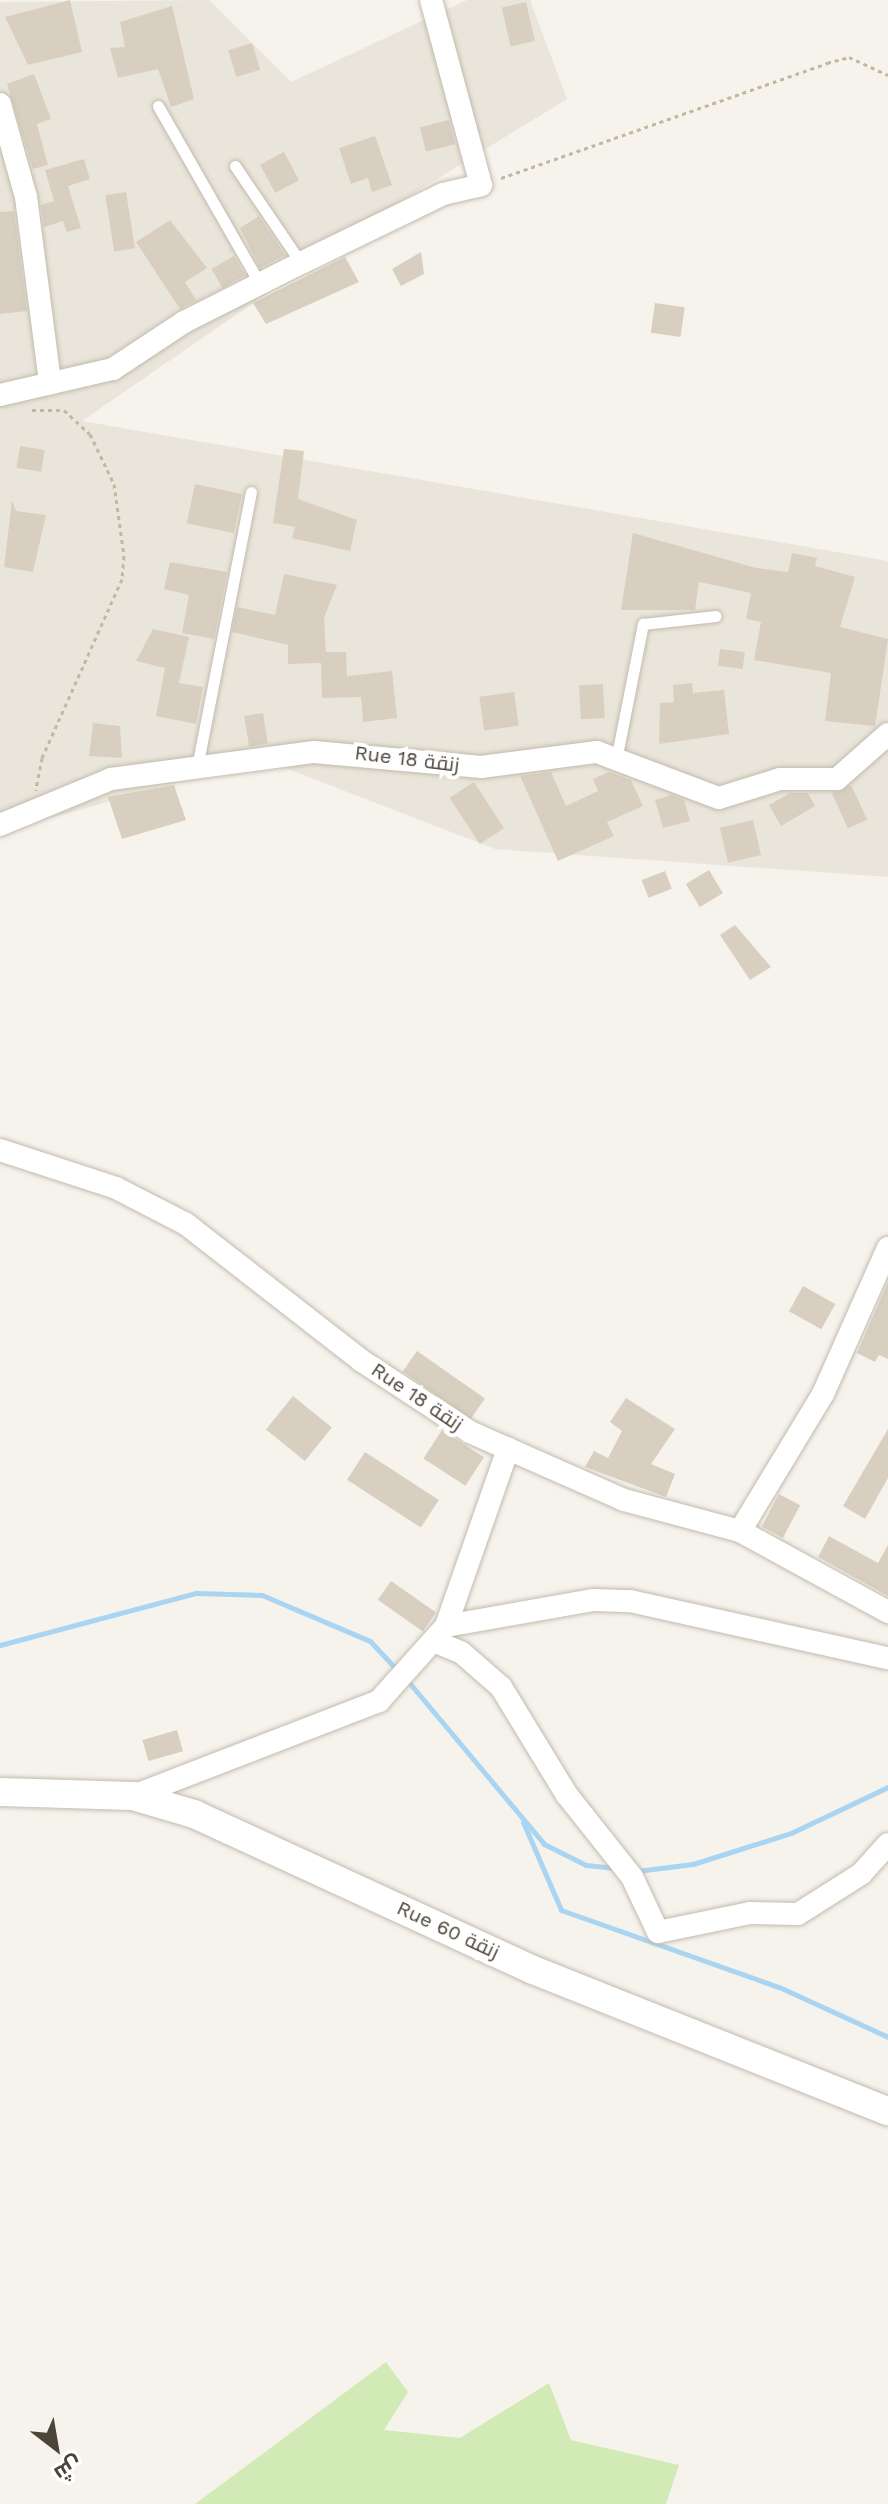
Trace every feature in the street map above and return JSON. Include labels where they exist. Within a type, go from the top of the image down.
[{"type":"street","points":[[0,395],[113,369],[301,263],[443,194],[481,185],[431,0]]},
{"type":"street","points":[[0,104],[26,197],[50,383]]},
{"type":"street","name":"Rue 18 زنقة","points":[[0,825],[111,779],[198,762],[367,752],[481,767],[581,752],[617,755],[692,794],[719,798],[780,779],[837,779],[888,734]]},
{"type":"street","name":"Rue 18 زنقة","points":[[0,1150],[116,1188],[186,1224],[416,1399],[508,1449],[634,1504],[740,1531],[888,1612]]},
{"type":"street","points":[[740,1531],[823,1394],[888,1248]]},
{"type":"street","points":[[133,1796],[379,1701],[418,1664],[440,1633],[508,1449]]},
{"type":"street","points":[[440,1633],[594,1600],[630,1601],[888,1658]]},
{"type":"street","points":[[440,1633],[501,1687],[567,1795],[625,1867],[658,1932],[750,1913],[798,1914],[861,1874],[888,1844]]},
{"type":"street","name":"Rue 60 زنقة","points":[[0,1792],[133,1796],[222,1825],[533,1970],[888,2111]]},
{"type":"lane","points":[[158,106],[260,284]]},
{"type":"lane","points":[[235,166],[301,263]]},
{"type":"lane","points":[[198,762],[251,492]]},
{"type":"lane","points":[[617,755],[643,624],[716,616]]},
{"type":"path","points":[[481,185],[849,57],[888,75]]},
{"type":"path","points":[[18,409],[64,410],[90,434],[114,484],[124,556],[108,616],[42,758],[32,813]]},
{"type":"shaded area","points":[[209,0],[291,82],[467,0],[530,0],[567,99],[398,203],[82,421],[888,561],[888,877],[495,849],[262,759],[0,832],[0,2]]},
{"type":"green space","points":[[386,2362],[408,2392],[384,2430],[460,2438],[549,2383],[571,2440],[679,2465],[666,2504],[195,2504]]},
{"type":"building","points":[[70,0],[82,52],[28,65],[5,17]]},
{"type":"building","points":[[526,2],[535,41],[511,47],[502,8]]},
{"type":"building","points":[[172,6],[194,99],[171,107],[158,69],[118,78],[110,48],[125,47],[120,22]]},
{"type":"building","points":[[252,43],[260,70],[236,77],[228,50]]},
{"type":"building","points":[[34,74],[51,119],[37,124],[48,165],[33,169],[7,84]]},
{"type":"building","points":[[449,120],[455,144],[426,152],[420,127]]},
{"type":"building","points":[[375,136],[392,185],[372,192],[368,178],[351,184],[339,148]]},
{"type":"building","points":[[284,152],[299,180],[275,193],[260,165]]},
{"type":"building","points":[[84,159],[90,179],[68,186],[81,228],[67,232],[63,221],[44,227],[41,205],[54,201],[45,170]]},
{"type":"building","points":[[126,192],[135,248],[114,252],[105,195]]},
{"type":"building","points":[[14,211],[27,311],[0,314],[0,212]]},
{"type":"building","points":[[259,216],[285,255],[260,268],[240,228]]},
{"type":"building","points":[[170,220],[207,268],[185,282],[196,300],[180,309],[136,242]]},
{"type":"building","points":[[421,252],[424,274],[401,286],[392,269]]},
{"type":"building","points":[[234,256],[245,275],[222,288],[211,269]]},
{"type":"building","points":[[345,257],[359,282],[266,324],[253,303]]},
{"type":"building","points":[[655,303],[685,307],[681,337],[651,333]]},
{"type":"building","points":[[20,446],[45,450],[41,472],[17,468]]},
{"type":"building","points":[[284,449],[304,451],[298,499],[357,520],[350,551],[292,538],[295,527],[273,523]]},
{"type":"building","points":[[195,484],[242,494],[234,533],[187,523]]},
{"type":"building","points":[[12,500],[16,511],[46,515],[33,572],[4,567]]},
{"type":"building","points":[[633,533],[756,568],[788,572],[792,553],[817,558],[815,566],[855,577],[840,627],[888,639],[875,726],[825,721],[831,673],[754,660],[761,622],[746,619],[751,593],[699,582],[695,610],[621,610]]},
{"type":"building","points":[[170,562],[227,572],[214,639],[182,633],[189,595],[164,589]]},
{"type":"building","points":[[284,574],[337,585],[324,618],[326,652],[346,652],[347,676],[392,671],[397,718],[363,722],[361,697],[322,698],[321,663],[288,664],[288,645],[232,632],[237,607],[275,615]]},
{"type":"building","points":[[153,629],[189,637],[179,683],[203,687],[196,724],[156,716],[165,668],[136,661]]},
{"type":"building","points":[[720,649],[745,652],[743,669],[718,666]]},
{"type":"building","points":[[692,683],[693,693],[724,690],[729,734],[659,744],[660,703],[674,702],[673,685]]},
{"type":"building","points":[[603,684],[605,718],[581,719],[579,685]]},
{"type":"building","points":[[514,692],[519,726],[484,731],[479,697]]},
{"type":"building","points":[[263,713],[268,744],[249,747],[244,716]]},
{"type":"building","points":[[93,723],[120,726],[122,758],[89,756]]},
{"type":"building","points":[[551,772],[566,806],[598,791],[593,779],[609,772],[631,780],[643,806],[607,822],[614,836],[558,861],[520,776]]},
{"type":"building","points":[[474,782],[504,828],[480,844],[450,798]]},
{"type":"building","points":[[174,785],[186,820],[122,839],[108,797]]},
{"type":"building","points":[[851,785],[867,819],[848,828],[832,794]]},
{"type":"building","points":[[790,793],[808,793],[815,806],[781,826],[769,805]]},
{"type":"building","points":[[672,795],[684,800],[690,821],[663,828],[655,800]]},
{"type":"building","points":[[753,820],[761,855],[728,863],[720,828]]},
{"type":"building","points":[[709,870],[723,893],[700,907],[686,884]]},
{"type":"building","points":[[665,871],[672,889],[648,898],[642,880]]},
{"type":"building","points":[[735,925],[771,967],[750,980],[720,935]]},
{"type":"building","points":[[888,1282],[888,1359],[879,1355],[875,1362],[857,1353]]},
{"type":"building","points":[[803,1286],[835,1304],[821,1329],[789,1311]]},
{"type":"building","points":[[417,1351],[485,1399],[471,1419],[403,1371]]},
{"type":"building","points":[[293,1396],[332,1427],[305,1461],[266,1429]]},
{"type":"building","points":[[626,1398],[675,1429],[651,1464],[675,1474],[666,1497],[585,1467],[594,1451],[608,1458],[622,1431],[610,1422]]},
{"type":"building","points":[[888,1429],[888,1478],[865,1519],[843,1506]]},
{"type":"building","points":[[442,1430],[484,1457],[465,1486],[423,1459]]},
{"type":"building","points":[[365,1452],[439,1500],[421,1528],[347,1480]]},
{"type":"building","points":[[779,1494],[800,1505],[783,1538],[762,1527]]},
{"type":"building","points":[[829,1536],[878,1563],[888,1545],[888,1596],[818,1557]]},
{"type":"building","points":[[391,1581],[436,1613],[423,1631],[378,1600]]},
{"type":"building","points":[[177,1730],[183,1751],[148,1761],[142,1740]]},
{"type":"waterway","points":[[0,1645],[196,1593],[262,1595],[370,1641],[397,1670]]},
{"type":"waterway","points":[[407,1680],[544,1844],[586,1865],[615,1868]]},
{"type":"waterway","points":[[637,1871],[693,1864],[791,1833],[888,1787]]},
{"type":"waterway","points":[[523,1822],[561,1910],[779,1987],[888,2037]]}]
